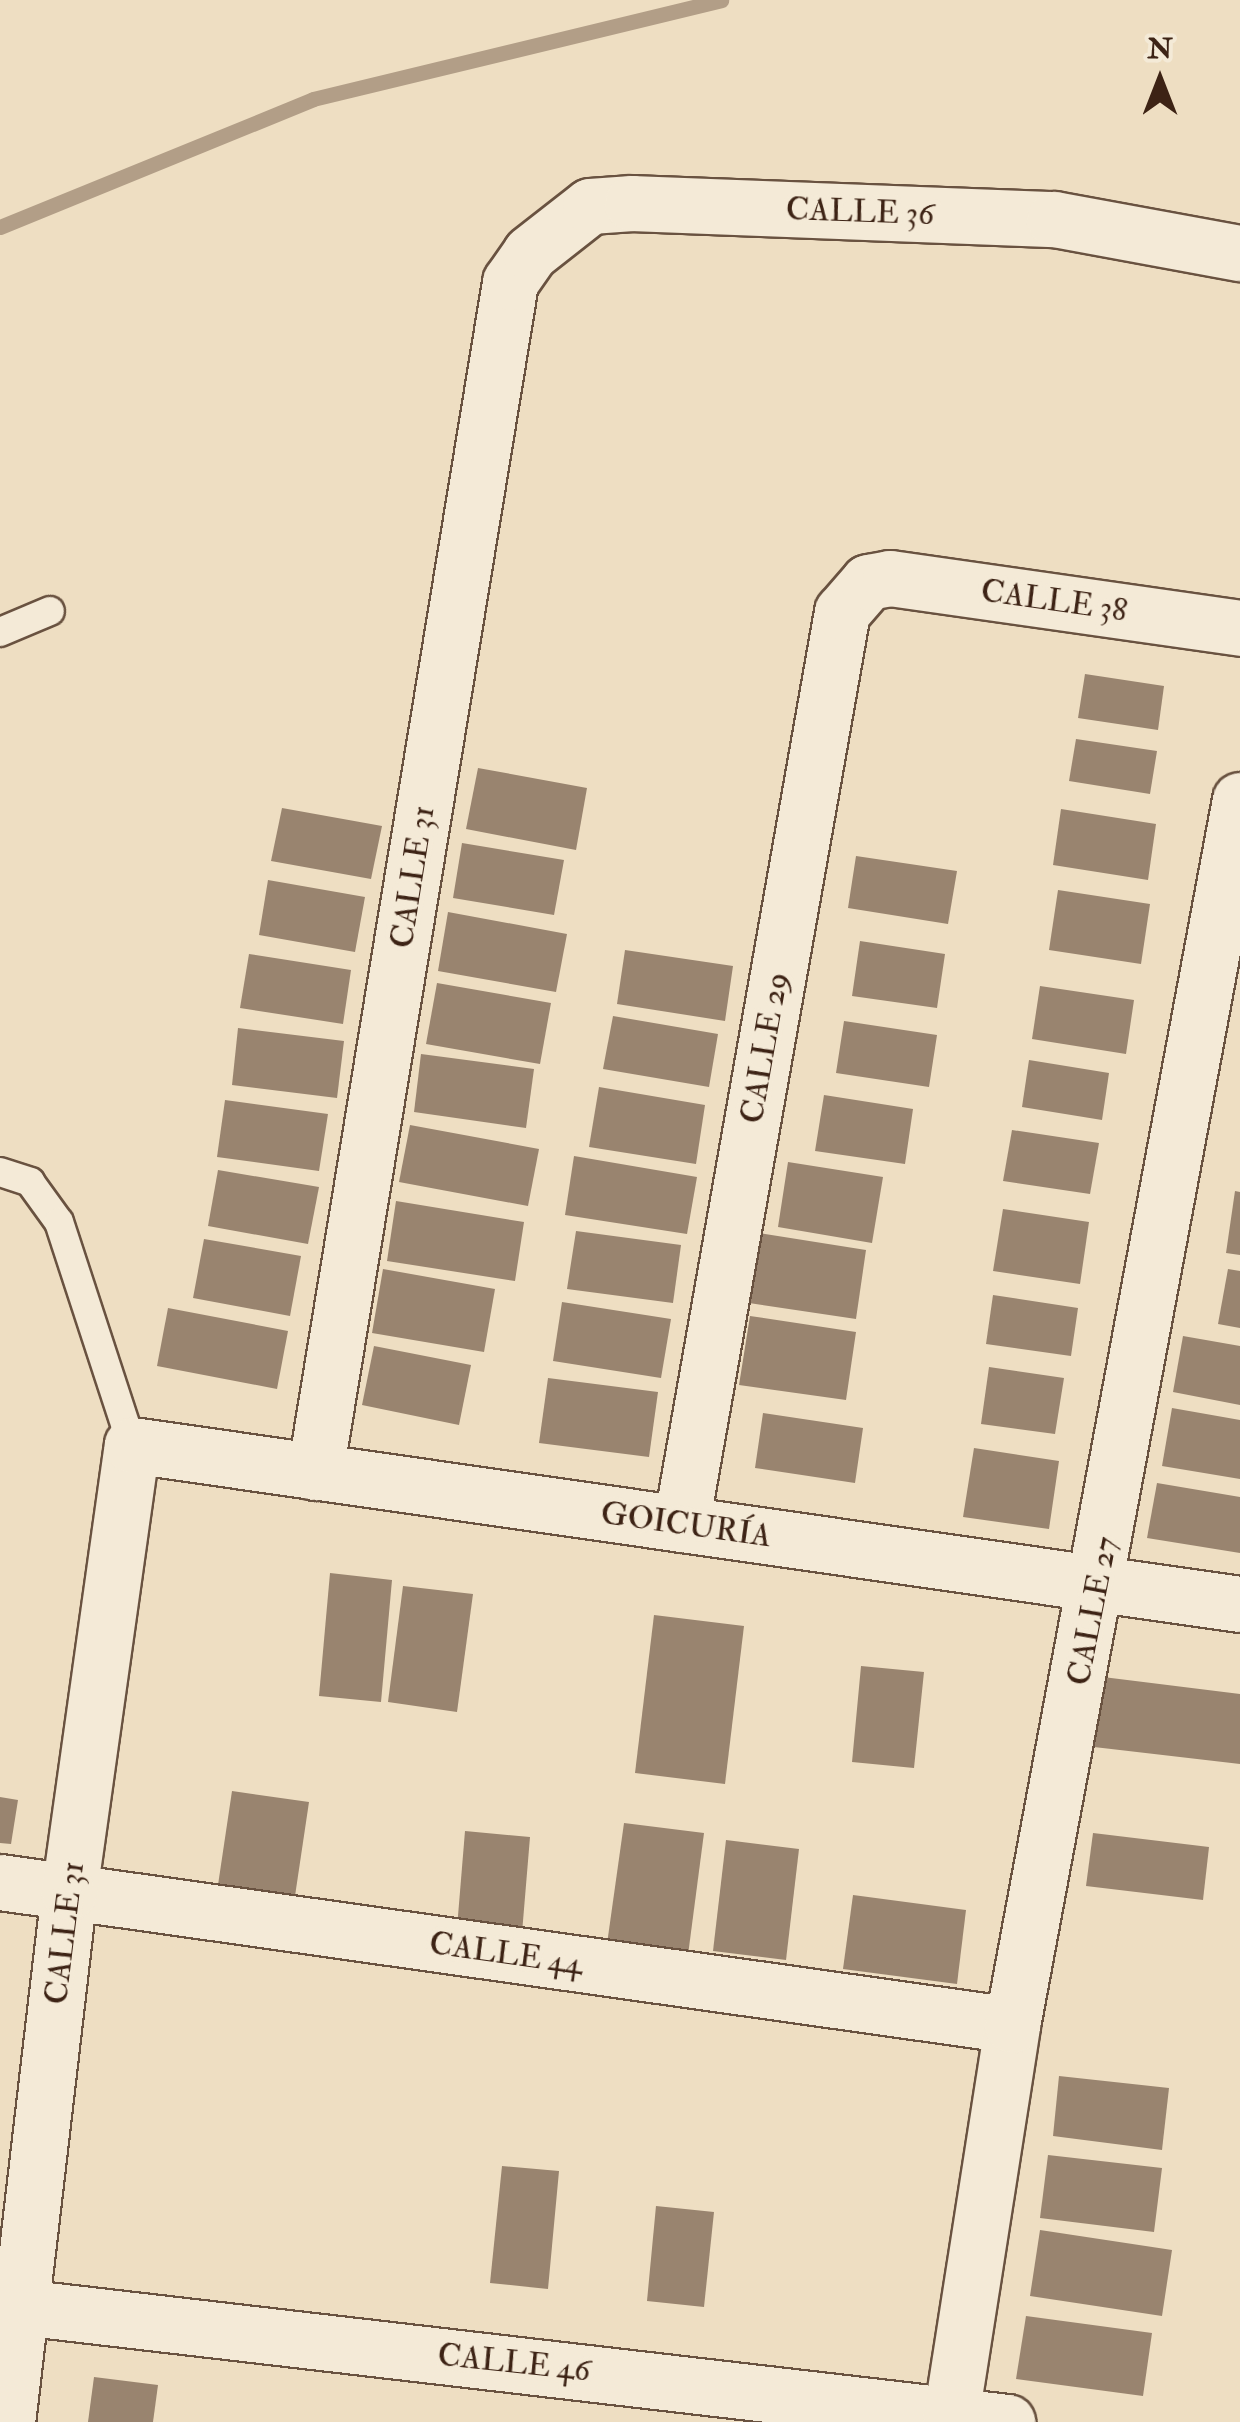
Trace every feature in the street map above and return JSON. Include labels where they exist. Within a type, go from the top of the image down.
[{"type":"street","name":"CALLE 36","points":[[510,282],[562,223],[590,206],[632,203],[1054,219],[1240,253]]},
{"type":"street","name":"CALLE 31","points":[[315,1472],[510,282]]},
{"type":"street","name":"CALLE 38","points":[[868,582],[890,578],[1240,628]]},
{"type":"street","name":"CALLE 29","points":[[681,1524],[842,612],[868,582]]},
{"type":"street","name":"CALLE 27","points":[[951,2417],[1012,2026],[1098,1585],[1240,800]]},
{"type":"street","name":"CALLE 31","points":[[7,2422],[69,1892],[132,1445]]},
{"type":"street","name":"GOICURÍA","points":[[132,1445],[1240,1604]]},
{"type":"street","name":"CALLE 44","points":[[0,1882],[1012,2026]]},
{"type":"street","name":"CALLE 46","points":[[21,2307],[1007,2422]]},
{"type":"lane","points":[[0,632],[50,611]]},
{"type":"lane","points":[[0,1172],[30,1182],[59,1222],[132,1445]]},
{"type":"building","points":[[1085,674],[1164,686],[1158,730],[1078,718]]},
{"type":"building","points":[[1076,739],[1157,751],[1150,794],[1069,781]]},
{"type":"building","points":[[478,768],[587,788],[576,850],[466,829]]},
{"type":"building","points":[[282,808],[382,826],[371,879],[271,861]]},
{"type":"building","points":[[1061,809],[1156,824],[1148,880],[1053,865]]},
{"type":"building","points":[[462,843],[564,860],[554,915],[453,898]]},
{"type":"building","points":[[856,856],[957,871],[948,924],[848,908]]},
{"type":"building","points":[[268,880],[365,897],[355,952],[259,935]]},
{"type":"building","points":[[1058,890],[1150,904],[1141,964],[1049,950]]},
{"type":"building","points":[[448,912],[567,934],[556,992],[438,971]]},
{"type":"building","points":[[860,941],[945,954],[937,1008],[852,996]]},
{"type":"building","points":[[625,950],[733,966],[725,1021],[617,1004]]},
{"type":"building","points":[[249,954],[351,970],[343,1024],[240,1008]]},
{"type":"building","points":[[437,983],[551,1003],[540,1064],[426,1044]]},
{"type":"building","points":[[1040,986],[1134,1000],[1126,1054],[1032,1039]]},
{"type":"building","points":[[613,1016],[718,1034],[709,1087],[603,1069]]},
{"type":"building","points":[[844,1021],[937,1035],[929,1087],[836,1073]]},
{"type":"building","points":[[238,1028],[344,1041],[337,1098],[232,1085]]},
{"type":"building","points":[[421,1054],[534,1069],[526,1128],[414,1112]]},
{"type":"building","points":[[1029,1060],[1109,1073],[1102,1120],[1022,1107]]},
{"type":"building","points":[[599,1087],[705,1105],[696,1164],[589,1147]]},
{"type":"building","points":[[824,1095],[913,1109],[905,1164],[815,1151]]},
{"type":"building","points":[[225,1100],[328,1114],[319,1171],[217,1157]]},
{"type":"building","points":[[410,1125],[539,1149],[528,1206],[399,1182]]},
{"type":"building","points":[[1012,1130],[1099,1143],[1090,1194],[1003,1181]]},
{"type":"building","points":[[574,1156],[697,1177],[687,1234],[565,1215]]},
{"type":"building","points":[[788,1162],[883,1177],[872,1243],[778,1227]]},
{"type":"building","points":[[218,1170],[319,1187],[308,1244],[208,1226]]},
{"type":"building","points":[[1235,1191],[1240,1192],[1240,1255],[1226,1253]]},
{"type":"building","points":[[396,1201],[524,1222],[515,1281],[387,1261]]},
{"type":"building","points":[[1003,1209],[1089,1222],[1080,1284],[993,1271]]},
{"type":"building","points":[[576,1231],[681,1245],[673,1303],[567,1289]]},
{"type":"building","points":[[759,1233],[866,1250],[856,1319],[749,1303]]},
{"type":"building","points":[[204,1239],[301,1256],[290,1316],[193,1298]]},
{"type":"building","points":[[383,1269],[495,1289],[484,1352],[372,1333]]},
{"type":"building","points":[[1228,1269],[1240,1271],[1240,1328],[1218,1324]]},
{"type":"building","points":[[993,1295],[1078,1308],[1071,1356],[986,1344]]},
{"type":"building","points":[[562,1302],[671,1319],[661,1378],[553,1361]]},
{"type":"building","points":[[168,1308],[288,1331],[277,1389],[157,1366]]},
{"type":"building","points":[[750,1316],[856,1332],[846,1400],[739,1385]]},
{"type":"building","points":[[1183,1336],[1240,1346],[1240,1405],[1173,1392]]},
{"type":"building","points":[[374,1346],[471,1365],[459,1425],[362,1405]]},
{"type":"building","points":[[989,1367],[1064,1378],[1055,1434],[981,1424]]},
{"type":"building","points":[[548,1378],[658,1392],[649,1457],[539,1443]]},
{"type":"building","points":[[1172,1408],[1240,1420],[1240,1479],[1162,1466]]},
{"type":"building","points":[[763,1413],[863,1428],[855,1483],[755,1468]]},
{"type":"building","points":[[974,1448],[1059,1461],[1049,1529],[963,1517]]},
{"type":"building","points":[[1157,1483],[1240,1497],[1240,1553],[1147,1538]]},
{"type":"building","points":[[330,1573],[392,1580],[381,1702],[319,1696]]},
{"type":"building","points":[[403,1586],[473,1594],[457,1712],[388,1702]]},
{"type":"building","points":[[654,1615],[744,1626],[725,1784],[635,1773]]},
{"type":"building","points":[[861,1666],[924,1672],[914,1768],[852,1762]]},
{"type":"building","points":[[1103,1677],[1240,1694],[1240,1764],[1094,1747]]},
{"type":"building","points":[[232,1791],[309,1802],[295,1896],[218,1885]]},
{"type":"building","points":[[0,1797],[18,1800],[11,1844],[0,1843]]},
{"type":"building","points":[[624,1823],[704,1833],[688,1955],[607,1944]]},
{"type":"building","points":[[465,1831],[530,1837],[522,1933],[457,1928]]},
{"type":"building","points":[[1093,1833],[1209,1847],[1203,1900],[1086,1886]]},
{"type":"building","points":[[726,1840],[799,1849],[786,1960],[713,1951]]},
{"type":"building","points":[[853,1895],[966,1910],[957,1984],[843,1969]]},
{"type":"building","points":[[1059,2076],[1169,2088],[1162,2150],[1053,2136]]},
{"type":"building","points":[[1048,2155],[1162,2168],[1154,2232],[1040,2218]]},
{"type":"building","points":[[502,2166],[559,2171],[548,2289],[490,2283]]},
{"type":"building","points":[[656,2206],[714,2212],[704,2307],[647,2301]]},
{"type":"building","points":[[1040,2230],[1172,2250],[1162,2316],[1030,2296]]},
{"type":"building","points":[[1026,2316],[1152,2333],[1143,2396],[1016,2379]]},
{"type":"building","points":[[94,2377],[158,2385],[153,2422],[88,2422]]},
{"type":"waterway","points":[[0,227],[313,99],[721,0]]}]
